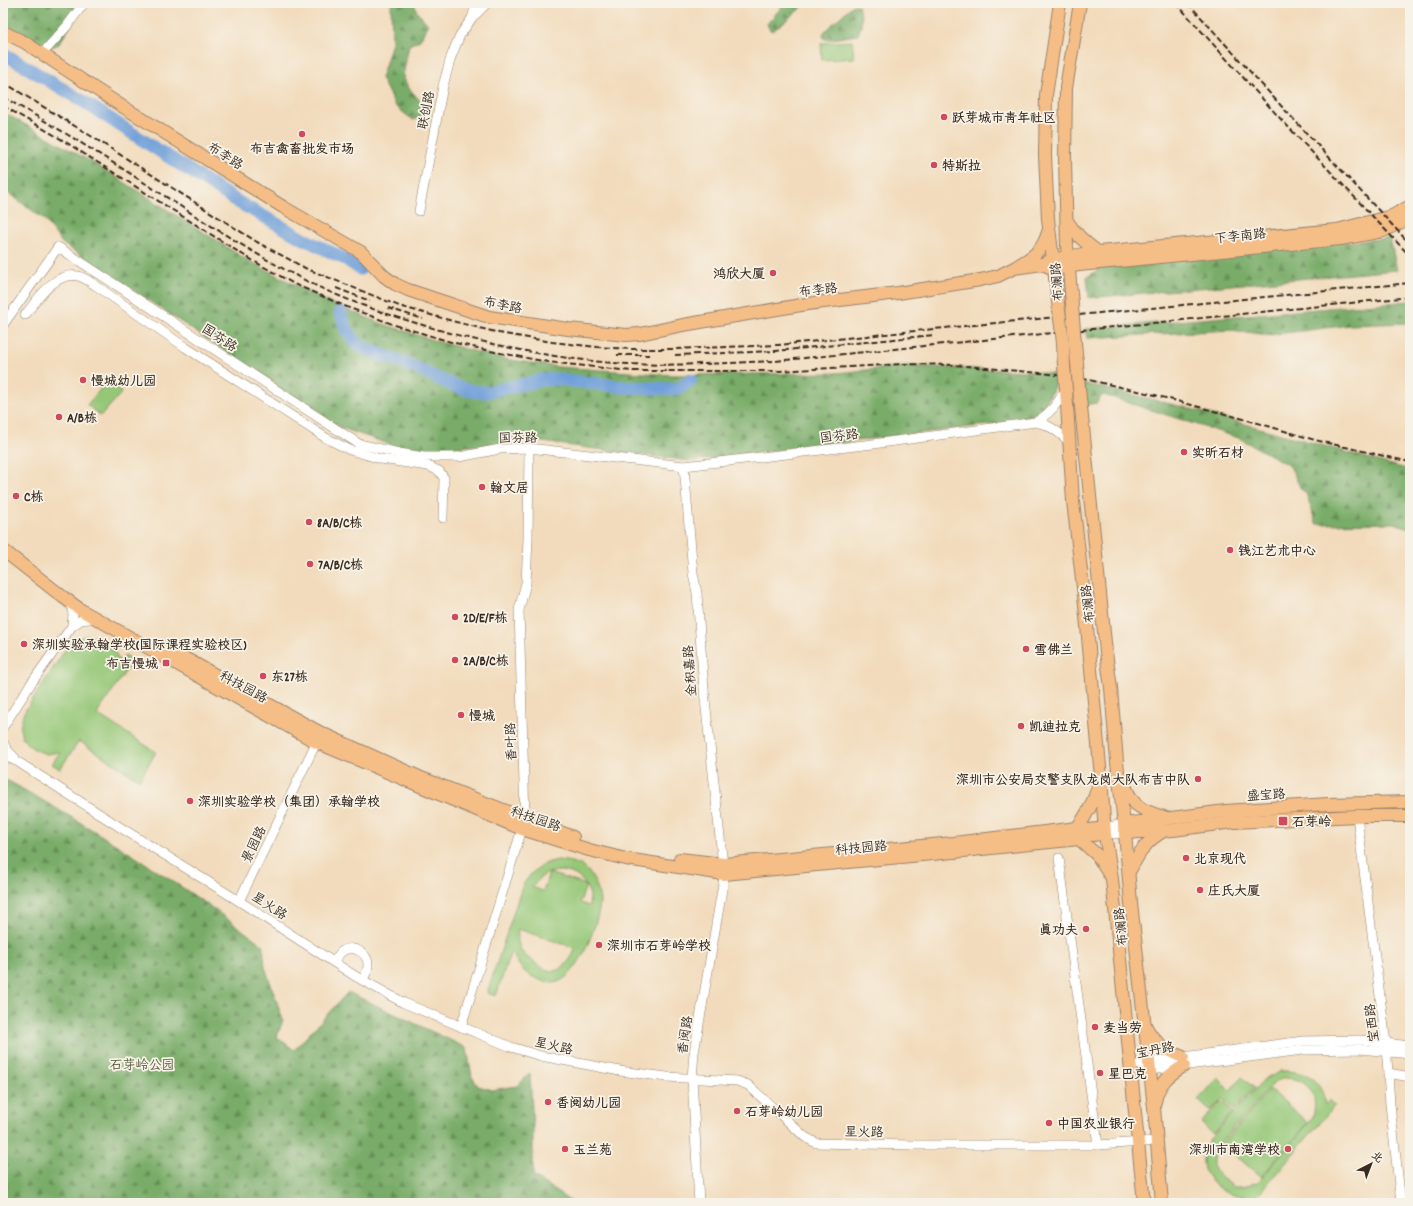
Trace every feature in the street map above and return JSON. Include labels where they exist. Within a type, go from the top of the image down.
[{"type":"main road","name":"布澜路","points":[[1060,3],[1046,95],[1044,155],[1049,229],[1049,264],[1057,294],[1063,342],[1073,501],[1085,605],[1104,831],[1112,879],[1132,1066],[1144,1203]]},
{"type":"main road","name":"布澜路","points":[[1080,3],[1066,88],[1066,221],[1079,388],[1111,688],[1119,786],[1154,1107],[1162,1203]]},
{"type":"main road","name":"布李路","points":[[3,32],[24,42],[283,207],[361,252],[384,276],[396,284],[408,290],[489,318],[568,329],[626,335],[640,334],[683,325],[806,304],[898,293],[980,280],[998,276],[1014,268],[1069,262]]},
{"type":"main road","name":"下李南路","points":[[1069,262],[1341,239],[1376,227],[1410,206]]},
{"type":"main road","name":"下李南路","points":[[1393,217],[1410,218]]},
{"type":"main road","points":[[1066,221],[1084,243],[1098,252]]},
{"type":"main road","name":"下李南路","points":[[1069,262],[1098,252],[1376,227]]},
{"type":"main road","points":[[1014,268],[1028,260],[1040,249],[1045,242],[1049,229]]},
{"type":"main road","name":"科技园路","points":[[3,541],[47,576],[86,604],[319,738]]},
{"type":"main road","name":"科技园路","points":[[3,550],[71,603],[96,618],[319,738],[419,777],[524,824],[618,851],[724,869],[954,843],[1078,833],[1090,835],[1104,831]]},
{"type":"main road","points":[[1117,762],[1126,791],[1136,805],[1142,810],[1169,818]]},
{"type":"main road","points":[[1112,879],[1097,856],[1078,833],[1096,798],[1101,782],[1119,786]]},
{"type":"main road","name":"盛宝路","points":[[1124,828],[1169,818],[1226,811],[1328,804],[1410,802]]},
{"type":"main road","name":"盛宝路","points":[[1124,828],[1173,830],[1234,822],[1358,816],[1410,816]]},
{"type":"main road","points":[[1129,872],[1138,855],[1148,842],[1164,831],[1173,830]]},
{"type":"main road","points":[[1144,1024],[1149,1034],[1155,1041],[1183,1061],[1160,1086],[1156,1095],[1154,1107]]},
{"type":"street","points":[[42,54],[67,26],[84,3]]},
{"type":"street","name":"联创路","points":[[472,18],[477,3]]},
{"type":"street","name":"联创路","points":[[419,211],[443,86],[451,57],[460,35],[472,18],[487,3]]},
{"type":"street","name":"国芬路","points":[[3,325],[58,247],[359,444],[399,453],[424,456],[459,457],[500,450],[529,448],[684,466],[873,444],[1036,422]]},
{"type":"street","points":[[25,315],[52,283],[67,276],[80,276],[185,347],[326,438],[356,452],[381,459],[428,466],[439,471],[444,478],[443,518]]},
{"type":"street","points":[[1036,422],[1045,417],[1054,408],[1066,389]]},
{"type":"street","points":[[1036,422],[1046,424],[1070,442]]},
{"type":"street","name":"香叶路","points":[[461,1027],[524,824],[519,610],[526,583],[529,448]]},
{"type":"street","name":"金积嘉路","points":[[684,466],[693,573],[697,593],[704,690],[724,869]]},
{"type":"street","points":[[71,603],[73,615],[72,626]]},
{"type":"street","points":[[3,727],[30,685],[72,626],[81,620],[96,618]]},
{"type":"street","name":"景园路","points":[[239,901],[319,738]]},
{"type":"street","points":[[3,742],[7,750],[18,762]]},
{"type":"street","name":"星火路","points":[[3,755],[18,762],[362,980],[404,1003],[511,1047],[541,1056],[620,1071],[667,1077],[737,1081],[748,1085],[805,1137],[816,1143],[911,1145],[1098,1145],[1156,1141]]},
{"type":"street","name":"宝西路","points":[[1358,816],[1387,1048],[1388,1073],[1401,1203]]},
{"type":"street","name":"科技园路","points":[[1104,831],[1124,828]]},
{"type":"street","points":[[1059,858],[1098,1145]]},
{"type":"street","name":"香阅路","points":[[700,1203],[692,1078],[694,1053],[724,884],[724,869]]},
{"type":"street","points":[[334,962],[341,952],[345,950],[350,949],[360,951],[364,955],[368,965],[362,980]]},
{"type":"street","name":"宝丹路","points":[[1132,1066],[1149,1066],[1183,1061],[1303,1050],[1410,1046]]},
{"type":"street","name":"宝丹路","points":[[1387,1048],[1410,1054]]},
{"type":"street","points":[[1388,1073],[1410,1077]]},
{"type":"green space","points":[[3,3],[85,3],[59,44],[49,48],[37,44],[3,23]]},
{"type":"green space","points":[[391,3],[414,3],[417,12],[428,24],[420,40],[409,45],[403,76],[408,87],[422,103],[425,111],[422,116],[413,120],[395,106],[381,78],[392,43]]},
{"type":"green space","points":[[785,3],[807,3],[773,31],[770,30],[767,24]]},
{"type":"green space","points":[[853,5],[858,5],[861,16],[861,25],[857,35],[827,40],[824,38],[823,35],[825,31]]},
{"type":"green space","points":[[852,41],[854,58],[822,60],[821,43]]},
{"type":"green space","points":[[3,112],[97,165],[244,258],[326,301],[380,323],[439,342],[504,359],[559,367],[672,375],[835,373],[908,366],[1029,371],[1054,374],[1057,379],[1048,398],[1039,411],[1016,421],[690,461],[534,441],[409,451],[339,427],[62,243],[45,220],[3,189]]},
{"type":"green space","points":[[1390,238],[1397,270],[1089,298],[1087,277],[1107,264]]},
{"type":"green space","points":[[1410,301],[1410,323],[1350,325],[1269,335],[1231,330],[1087,338],[1085,329]]},
{"type":"green space","points":[[108,380],[122,392],[101,416],[87,405]]},
{"type":"green space","points":[[1082,383],[1188,408],[1410,470],[1410,528],[1393,523],[1316,524],[1306,493],[1301,489],[1290,466],[1239,438],[1104,395],[1099,398],[1097,403],[1084,405]]},
{"type":"green space","points":[[85,636],[91,636],[107,643],[114,651],[119,662],[125,655],[133,660],[97,714],[156,752],[139,780],[79,741],[60,769],[52,764],[60,752],[46,754],[28,745],[22,737],[20,729],[23,714],[69,644],[74,640]]},
{"type":"green space","name":"石芽岭公园","points":[[3,778],[122,848],[201,900],[263,945],[265,967],[283,1020],[277,1037],[294,1050],[348,992],[467,1048],[472,1077],[478,1086],[492,1090],[517,1086],[530,1073],[533,1127],[533,1176],[573,1203],[3,1203]]},
{"type":"green space","points":[[552,861],[564,861],[582,866],[593,878],[599,893],[599,912],[584,952],[571,973],[565,978],[552,983],[538,979],[522,969],[511,951],[496,996],[487,993],[522,887],[533,872],[546,863]],"holes":[[[560,871],[568,872],[577,876],[586,885],[549,873]],[[549,873],[543,891],[532,887],[541,877]],[[586,885],[590,895],[589,906],[580,903]],[[518,929],[575,948],[568,961],[558,970],[552,971],[535,963],[523,953],[519,945]]]},
{"type":"green space","points":[[1280,1071],[1304,1074],[1316,1083],[1323,1096],[1325,1105],[1330,1100],[1335,1105],[1251,1203],[1240,1203],[1246,1196],[1231,1195],[1221,1190],[1212,1182],[1204,1170],[1203,1152],[1211,1138],[1264,1079]],"holes":[[[1285,1078],[1293,1079],[1306,1085],[1313,1096],[1315,1103],[1312,1119],[1257,1183],[1242,1187],[1234,1187],[1223,1179],[1213,1166],[1215,1149],[1270,1087],[1279,1080]]]},
{"type":"green space","points":[[1242,1077],[1254,1088],[1234,1110],[1222,1099],[1210,1111],[1198,1100],[1218,1078],[1230,1090]]},
{"type":"green space","points":[[1270,1089],[1308,1123],[1261,1177],[1222,1144]]},
{"type":"green space","points":[[1221,1101],[1233,1112],[1213,1134],[1201,1123]]},
{"type":"waterway","points":[[3,53],[81,100],[238,202],[300,237],[347,260],[360,269]]},
{"type":"waterway","points":[[340,312],[351,336],[362,347],[419,369],[456,387],[476,392],[487,392],[542,380],[557,379],[624,387],[676,389],[691,380]]},
{"type":"railway","points":[[1176,3],[1277,115],[1410,256]]},
{"type":"railway","points":[[1188,3],[1284,109],[1410,244]]},
{"type":"railway","points":[[3,82],[91,136],[257,242],[305,268],[399,306],[499,333],[552,342],[632,349],[778,345],[1410,283]]},
{"type":"railway","points":[[3,97],[112,162],[243,246],[297,276],[328,291],[410,321],[476,340],[526,351],[577,359],[646,365],[775,361],[1410,297]]},
{"type":"railway","points":[[3,106],[56,136],[245,256],[294,284],[347,307],[395,325],[451,342],[548,362],[631,371],[779,371],[903,364],[955,365],[1050,374],[1089,380],[1151,394],[1315,440],[1410,462]]},
{"type":"railway","points":[[336,288],[370,301]]},
{"type":"railway","points":[[388,308],[423,319]]},
{"type":"railway","points":[[675,355],[776,351],[934,335]]},
{"type":"railway","points":[[617,355],[649,355]]},
{"type":"place","name":"跃芽城市青年社区","points":[[944,117]]},
{"type":"place","name":"布吉禽畜批发市场","points":[[302,134]]},
{"type":"place","name":"特斯拉","points":[[934,165]]},
{"type":"place","name":"鸿欣大厦","points":[[773,273]]},
{"type":"place","name":"慢城幼儿园","points":[[83,380]]},
{"type":"place","name":"A/B栋","points":[[59,417]]},
{"type":"place","name":"实昕石材","points":[[1184,452]]},
{"type":"place","name":"翰文居","points":[[482,487]]},
{"type":"place","name":"C栋","points":[[16,496]]},
{"type":"place","name":"8A/B/C栋","points":[[309,522]]},
{"type":"place","name":"钱江艺术中心","points":[[1230,550]]},
{"type":"place","name":"7A/B/C栋","points":[[310,564]]},
{"type":"place","name":"2D/E/F栋","points":[[455,617]]},
{"type":"place","name":"深圳实验承翰学校(国际课程实验校区)","points":[[24,644]]},
{"type":"place","name":"雪佛兰","points":[[1026,649]]},
{"type":"place","name":"2A/B/C栋","points":[[455,660]]},
{"type":"place","name":"布吉慢城","points":[[166,663]]},
{"type":"place","name":"东27栋","points":[[263,676]]},
{"type":"place","name":"慢城","points":[[461,715]]},
{"type":"place","name":"凯迪拉克","points":[[1021,726]]},
{"type":"place","name":"深圳市公安局交警支队龙岗大队布吉中队","points":[[1198,779]]},
{"type":"place","name":"深圳实验学校（集团）承翰学校","points":[[190,801]]},
{"type":"place","name":"石芽岭","points":[[1283,821]]},
{"type":"place","name":"北京现代","points":[[1186,858]]},
{"type":"place","name":"庄氏大厦","points":[[1200,890]]},
{"type":"place","name":"真功夫","points":[[1086,929]]},
{"type":"place","name":"深圳市石芽岭学校","points":[[599,945]]},
{"type":"place","name":"麦当劳","points":[[1095,1027]]},
{"type":"place","name":"星巴克","points":[[1100,1073]]},
{"type":"place","name":"香阅幼儿园","points":[[548,1102]]},
{"type":"place","name":"石芽岭幼儿园","points":[[737,1111]]},
{"type":"place","name":"中国农业银行","points":[[1049,1123]]},
{"type":"place","name":"玉兰苑","points":[[565,1149]]},
{"type":"place","name":"深圳市南湾学校","points":[[1288,1149]]}]
